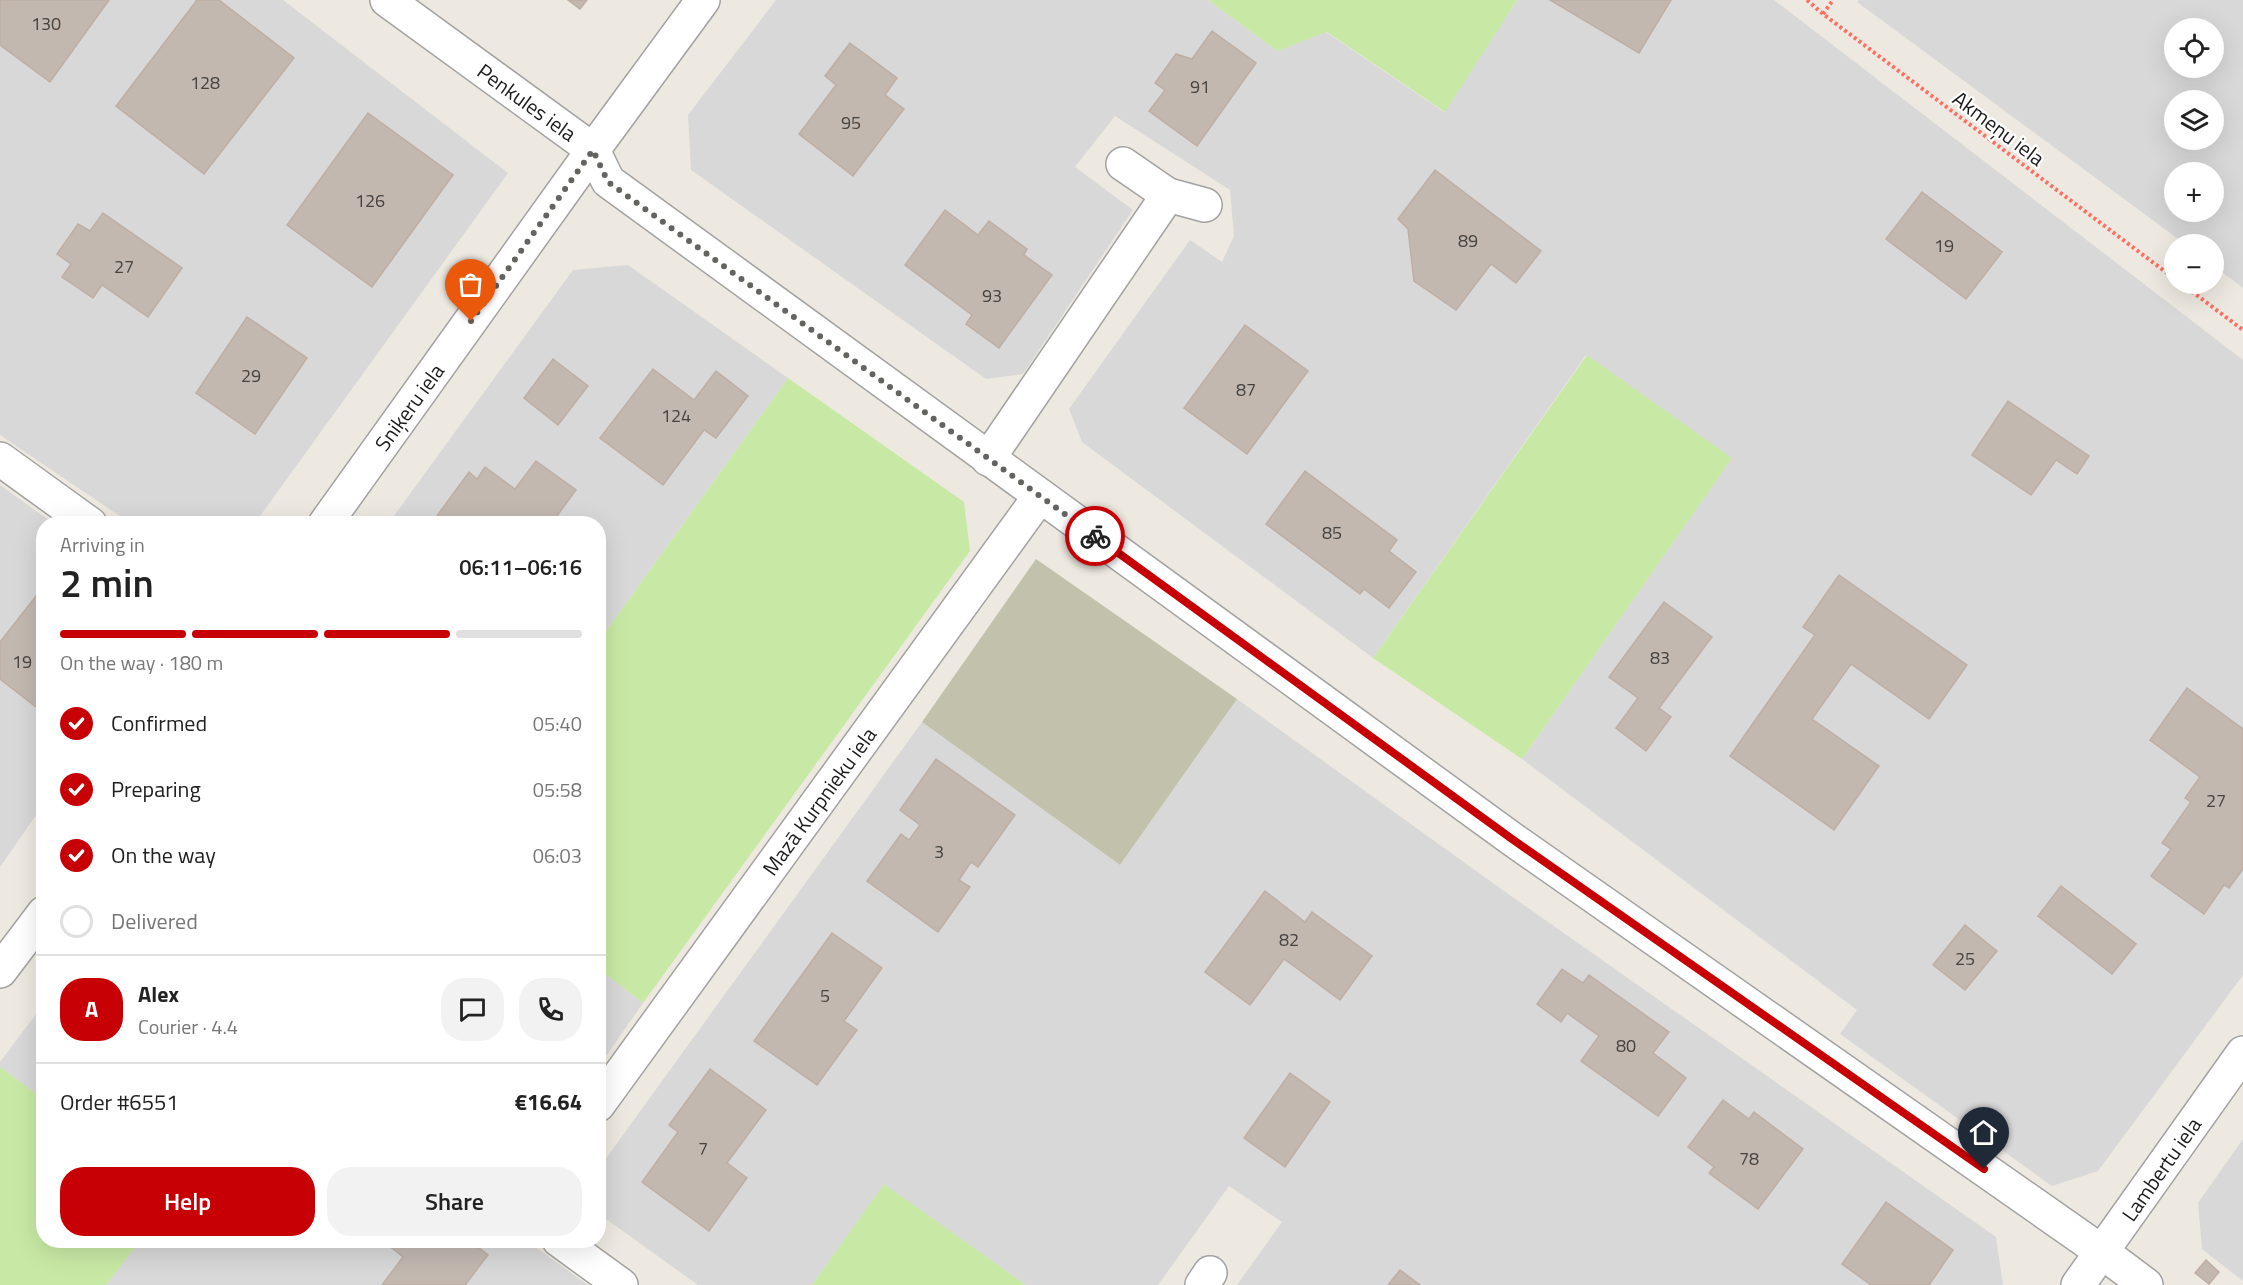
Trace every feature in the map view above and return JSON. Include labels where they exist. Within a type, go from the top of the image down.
[{"type":"street","name":"Penkules iela","points":[[387,0],[593,150],[608,182],[1512,839],[2146,1285]]},
{"type":"street","name":"Sniķeru iela","points":[[332,516],[703,0]]},
{"type":"street","points":[[1123,164],[1168,195],[1205,205]]},
{"type":"street","points":[[988,459],[1168,195]]},
{"type":"street","points":[[0,459],[79,516]]},
{"type":"street","name":"Mazā Kurpnieku iela","points":[[606,1094],[1040,496]]},
{"type":"street","points":[[0,971],[36,924]]},
{"type":"street","name":"Lambertu iela","points":[[2078,1285],[2243,1053]]},
{"type":"street","points":[[570,1248],[621,1285]]},
{"type":"path","name":"Akmeņu iela","points":[[1807,0],[2164,271]]},
{"type":"path","points":[[1823,14],[1833,0]]},
{"type":"path","points":[[2195,294],[2243,330]]},
{"type":"shaded area","points":[[0,0],[283,0],[508,173],[260,516],[120,516],[0,435]]},
{"type":"shaded area","points":[[776,0],[1208,0],[1277,51],[1326,32],[1444,112],[1517,0],[1774,0],[2243,360],[2243,975],[2098,1171],[2052,1186],[1840,1034],[1857,1010],[1522,759],[1731,459],[1586,355],[1373,658],[1082,442],[1069,409],[1190,240],[1222,262],[1234,236],[1230,190],[1115,116],[1075,167],[1133,210],[1023,374],[986,379],[691,170],[688,115]]},
{"type":"shaded area","points":[[1859,0],[2243,0],[2243,288],[2224,274],[2224,234],[2171,234],[1857,2]]},
{"type":"shaded area","points":[[628,265],[788,378],[606,631],[606,516],[394,516],[573,270]]},
{"type":"shaded area","points":[[0,485],[43,516],[36,516],[36,815],[0,867]]},
{"type":"shaded area","points":[[1036,559],[1237,699],[1120,865],[922,722]]},
{"type":"shaded area","points":[[1237,699],[1504,891],[1996,1237],[2003,1285],[1237,1285],[1282,1222],[1229,1186],[1158,1285],[1026,1285],[884,1185],[812,1285],[698,1285],[606,1219],[606,1158],[922,722],[1120,865]]},
{"type":"shaded area","points":[[606,974],[643,1003],[606,1056]]},
{"type":"shaded area","points":[[36,1014],[36,1094],[0,1067],[0,1062]]},
{"type":"shaded area","points":[[2243,1139],[2243,1281],[2202,1249],[2198,1203]]},
{"type":"shaded area","points":[[134,1248],[537,1248],[588,1285],[106,1285]]},
{"type":"green space","points":[[1208,0],[1517,0],[1445,112],[1327,32],[1277,51]]},
{"type":"green space","points":[[1587,355],[1732,458],[1522,759],[1373,658]]},
{"type":"green space","points":[[788,378],[964,502],[970,551],[643,1003],[606,974],[606,631]]},
{"type":"green space","points":[[0,1067],[36,1094],[36,1248],[135,1248],[106,1285],[0,1285]]},
{"type":"green space","points":[[884,1184],[1026,1285],[812,1285]]},
{"type":"building","points":[[0,0],[109,0],[50,82],[0,45]]},
{"type":"building","points":[[197,0],[219,0],[294,58],[204,174],[116,106]]},
{"type":"building","points":[[568,0],[587,0],[580,9]]},
{"type":"building","points":[[1550,0],[1671,0],[1639,53]]},
{"type":"building","points":[[1212,31],[1256,63],[1197,146],[1149,111],[1165,90],[1155,83],[1176,54],[1192,59]]},
{"type":"building","points":[[850,43],[897,78],[885,95],[904,109],[853,176],[799,134],[836,85],[825,76]]},
{"type":"building","points":[[368,113],[453,175],[372,287],[287,225]]},
{"type":"building","points":[[1435,170],[1541,251],[1516,283],[1491,264],[1456,310],[1414,281],[1408,229],[1398,219]]},
{"type":"building","points":[[1922,192],[2002,252],[1966,299],[1886,239]]},
{"type":"building","points":[[945,210],[978,235],[989,221],[1027,249],[1024,255],[1052,275],[999,348],[966,324],[972,315],[905,265]]},
{"type":"building","points":[[103,213],[182,268],[148,317],[102,285],[93,298],[62,277],[71,264],[57,254],[78,224],[90,231]]},
{"type":"building","points":[[247,317],[307,358],[255,434],[196,393]]},
{"type":"building","points":[[1245,325],[1308,371],[1247,454],[1184,408]]},
{"type":"building","points":[[553,359],[588,386],[558,425],[524,398]]},
{"type":"building","points":[[653,369],[694,400],[716,371],[748,396],[716,438],[704,430],[663,485],[600,438]]},
{"type":"building","points":[[2008,401],[2089,456],[2077,474],[2056,460],[2031,495],[1972,455]]},
{"type":"building","points":[[536,461],[576,490],[557,516],[437,516],[469,472],[477,479],[485,467],[515,489]]},
{"type":"building","points":[[1305,471],[1397,540],[1389,551],[1416,572],[1389,608],[1364,589],[1360,594],[1266,524]]},
{"type":"building","points":[[1839,575],[1967,665],[1929,719],[1851,664],[1812,719],[1879,766],[1834,830],[1730,756],[1815,635],[1803,627]]},
{"type":"building","points":[[36,596],[36,707],[0,679],[0,642]]},
{"type":"building","points":[[1664,602],[1712,637],[1659,708],[1671,717],[1646,751],[1616,728],[1638,698],[1609,677]]},
{"type":"building","points":[[2187,688],[2243,729],[2243,869],[2229,888],[2224,885],[2204,914],[2151,876],[2171,849],[2162,843],[2191,802],[2185,798],[2200,777],[2150,740]]},
{"type":"building","points":[[936,759],[1015,815],[978,867],[971,862],[959,880],[970,887],[938,932],[867,881],[901,834],[909,840],[920,825],[900,810]]},
{"type":"building","points":[[2061,886],[2136,944],[2112,974],[2038,916]]},
{"type":"building","points":[[1265,891],[1305,922],[1312,912],[1372,956],[1340,1000],[1284,959],[1250,1005],[1205,972]]},
{"type":"building","points":[[1965,925],[1997,951],[1965,990],[1933,965]]},
{"type":"building","points":[[832,933],[882,968],[844,1021],[857,1030],[817,1085],[754,1041]]},
{"type":"building","points":[[1562,969],[1583,983],[1589,975],[1669,1032],[1653,1053],[1686,1078],[1658,1116],[1581,1061],[1599,1036],[1567,1013],[1561,1022],[1537,1004]]},
{"type":"building","points":[[710,1069],[766,1110],[727,1163],[747,1178],[709,1231],[642,1182],[678,1132],[669,1125]]},
{"type":"building","points":[[1290,1073],[1330,1102],[1285,1167],[1244,1138]]},
{"type":"building","points":[[1723,1100],[1749,1119],[1754,1112],[1803,1149],[1758,1209],[1709,1173],[1714,1167],[1688,1147]]},
{"type":"building","points":[[1886,1202],[1953,1250],[1929,1285],[1871,1285],[1842,1264]]},
{"type":"building","points":[[392,1248],[479,1248],[488,1255],[465,1285],[382,1285],[403,1257]]},
{"type":"building","points":[[2206,1260],[2219,1272],[2209,1284],[2195,1273]]},
{"type":"building","points":[[1400,1270],[1420,1285],[1388,1285]]},
{"type":"way so far","points":[[471,321],[593,150],[608,182],[1095,536]]},
{"type":"route","points":[[1095,536],[1512,839],[1984,1169]]}]
